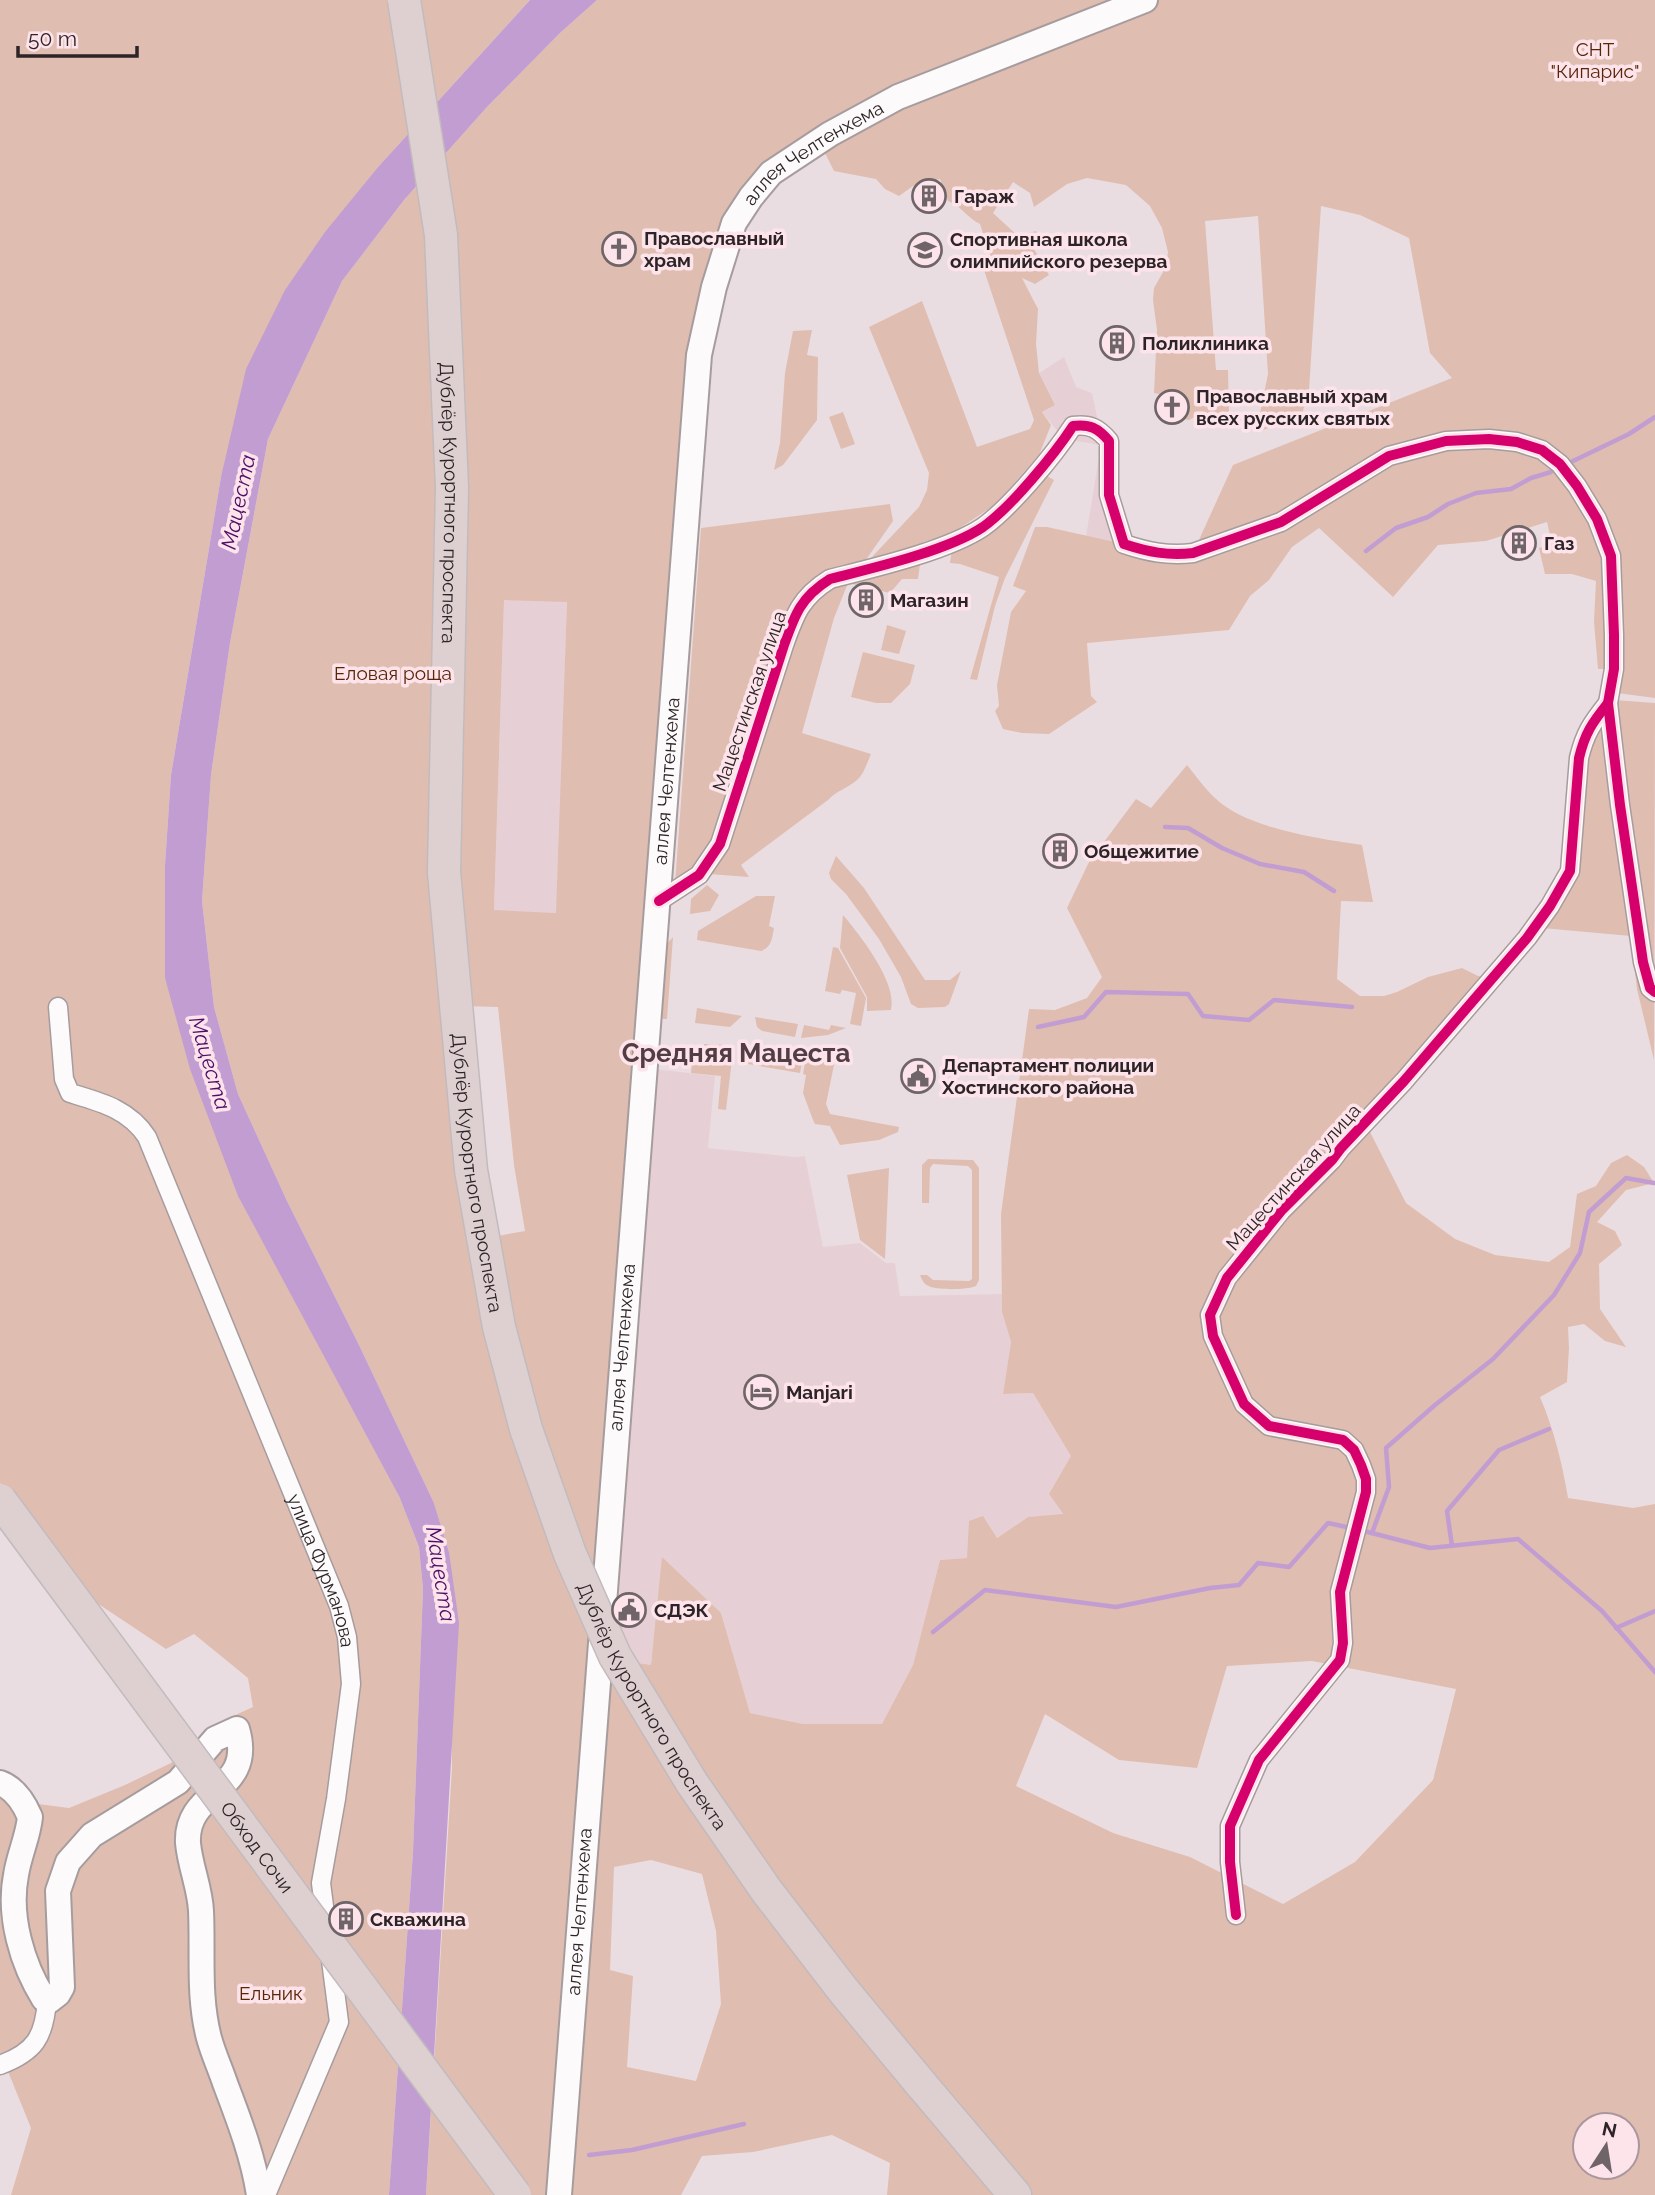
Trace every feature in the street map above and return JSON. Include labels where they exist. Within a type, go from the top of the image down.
[{"type":"highway","name":"Дублёр Курортного проспекта","points":[[404,0],[441,234],[452,488],[444,872],[471,1170],[499,1327],[526,1429],[570,1553],[615,1656],[692,1783],[766,1890],[843,1990],[1015,2195]]},
{"type":"highway","name":"Обход Сочи","points":[[0,1500],[515,2195]]},
{"type":"main road","name":"аллея Челтенхема","points":[[559,2195],[699,355],[715,287],[734,223],[771,173],[841,128],[898,97],[1145,0]]},
{"type":"main road","points":[[0,1783],[6,1785],[20,1799],[30,1817],[16,1872],[14,1908],[28,1969],[47,2001],[53,1999],[62,1987],[58,1891],[68,1862],[92,1835],[178,1782],[215,1738],[237,1729],[241,1745],[238,1766],[233,1776],[198,1809],[189,1826],[188,1842],[201,1908],[201,1997],[209,2039],[251,2157],[259,2195]]},
{"type":"street","name":"Мацестинская улица","points":[[659,901],[699,875],[720,844],[794,615],[813,590],[830,579],[947,544],[982,527],[1003,510],[1073,426],[1084,425],[1099,429],[1109,441],[1109,495],[1124,544],[1154,554],[1193,553],[1281,522],[1389,456],[1446,441],[1489,439],[1517,442],[1542,450],[1560,464],[1597,519],[1611,556],[1614,669],[1608,703],[1643,962],[1650,988],[1655,992]]},
{"type":"street","name":"Мацестинская улица","points":[[1236,1915],[1230,1862],[1230,1826],[1259,1760],[1340,1660],[1343,1643],[1340,1592],[1366,1492],[1366,1479],[1354,1450],[1343,1440],[1269,1426],[1244,1404],[1213,1336],[1210,1315],[1227,1278],[1281,1211],[1404,1081],[1527,938],[1550,906],[1570,871],[1579,758],[1583,742],[1588,729],[1608,703]]},
{"type":"street","name":"улица Фурманова","points":[[58,1007],[64,1079],[70,1093],[109,1105],[126,1114],[139,1124],[147,1137],[339,1606],[347,1637],[351,1684],[349,1709],[321,1883],[339,2022],[266,2195]]},
{"type":"street","points":[[0,2065],[15,2059],[34,2045],[42,2027],[47,2001]]},
{"type":"shaded area","points":[[1064,357],[1076,387],[1092,393],[1124,544],[1086,536],[1101,445],[1064,439],[1042,412],[1055,405],[1039,373]]},
{"type":"shaded area","points":[[504,599],[567,601],[557,913],[494,911]]},
{"type":"shaded area","points":[[645,1068],[715,1076],[708,1148],[805,1156],[823,1247],[860,1243],[886,1263],[895,1263],[900,1296],[1002,1294],[1002,1312],[1011,1342],[1003,1394],[1033,1393],[1072,1456],[1049,1494],[1063,1515],[1028,1517],[967,1558],[940,1560],[913,1665],[882,1725],[803,1724],[750,1713],[721,1613],[651,1658],[651,1666],[599,1658]]},
{"type":"green space","name":"Ельник","points":[[0,0],[530,0],[379,166],[221,477],[171,775],[165,865],[165,978],[399,1496],[419,1547],[423,1589],[413,1852],[389,2195],[11,2195],[31,2128],[5,2064],[0,2063],[0,1799],[69,1808],[173,1762],[211,1726],[253,1707],[248,1678],[194,1634],[166,1649],[82,1593],[0,1483]]},
{"type":"green space","points":[[597,0],[1655,0],[1655,698],[1617,693],[1614,669],[1598,669],[1594,622],[1596,581],[1572,574],[1545,574],[1539,548],[1552,544],[1547,522],[1486,541],[1438,545],[1393,597],[1319,528],[1292,547],[1269,580],[1250,596],[1229,630],[1087,643],[1091,696],[1097,702],[1049,734],[1003,729],[995,711],[999,706],[997,685],[1011,612],[1026,591],[1013,586],[1035,527],[1047,527],[1124,544],[1193,553],[1233,465],[1452,378],[1430,353],[1409,238],[1360,215],[1321,206],[1309,390],[1302,414],[1256,433],[1268,374],[1258,216],[1205,221],[1216,370],[1228,370],[1229,414],[1206,419],[1178,418],[1180,398],[1154,393],[1157,330],[1154,288],[1166,267],[1168,252],[1162,228],[1150,206],[1126,185],[1087,178],[1067,184],[1034,207],[1030,193],[1013,182],[993,213],[1018,236],[1036,231],[1043,244],[1034,249],[1049,275],[1035,284],[1022,278],[1038,309],[1036,344],[1039,373],[1055,405],[1042,412],[1051,425],[1039,455],[996,504],[951,534],[923,542],[918,579],[902,579],[890,593],[848,583],[834,618],[802,733],[871,754],[859,778],[741,865],[749,877],[695,873],[675,884],[701,528],[890,504],[893,521],[856,574],[919,507],[927,490],[929,473],[869,327],[922,301],[977,447],[1030,429],[1034,420],[980,258],[993,264],[980,224],[948,201],[940,179],[913,186],[899,196],[885,189],[876,179],[834,171],[819,141],[771,173],[713,288],[599,1658],[651,1665],[662,1557],[721,1613],[750,1713],[803,1724],[882,1724],[913,1665],[940,1560],[967,1558],[969,1521],[983,1516],[997,1538],[1028,1517],[1063,1514],[1049,1494],[1071,1456],[1033,1393],[1003,1394],[1011,1342],[1002,1312],[1001,1214],[1029,1009],[1055,1010],[1087,998],[1102,977],[1067,908],[1089,862],[1136,799],[1151,808],[1187,765],[1215,798],[1246,818],[1285,831],[1362,845],[1373,902],[1341,901],[1337,979],[1360,996],[1384,996],[1428,977],[1462,968],[1478,976],[1500,979],[1368,1128],[1406,1203],[1455,1239],[1495,1255],[1549,1262],[1570,1247],[1577,1194],[1596,1186],[1611,1163],[1627,1155],[1644,1167],[1654,1183],[1626,1190],[1597,1222],[1615,1231],[1622,1245],[1599,1264],[1600,1309],[1626,1347],[1605,1341],[1584,1324],[1568,1327],[1567,1382],[1540,1397],[1557,1446],[1568,1498],[1633,1508],[1655,1504],[1655,2195],[887,2195],[890,2163],[832,2135],[753,2152],[702,2156],[681,2195],[426,2195],[452,1768],[449,1552],[434,1503],[238,1094],[214,1007],[202,901],[211,775],[230,643],[268,439],[342,281],[404,200],[487,107],[560,33]],"holes":[[[504,600],[567,602],[556,913],[494,910]],[[462,1006],[498,1007],[514,1165],[525,1231],[492,1237]],[[1312,1661],[1456,1689],[1433,1780],[1355,1862],[1283,1904],[1190,1857],[1113,1833],[1016,1786],[1045,1714],[1119,1760],[1197,1768],[1227,1666]],[[651,1860],[702,1874],[716,1931],[721,2004],[696,2081],[627,2067],[633,1976],[610,1970],[614,1867]]]},
{"type":"green space","points":[[812,330],[807,355],[818,357],[817,420],[783,465],[774,470],[780,443],[785,373],[793,331]]},
{"type":"green space","points":[[843,412],[855,444],[841,449],[829,417]]},
{"type":"green space","points":[[1042,473],[1054,480],[1005,578],[995,606],[977,680],[970,679],[999,577],[950,563],[952,549]]},
{"type":"green space","points":[[887,625],[906,631],[899,654],[881,650]]},
{"type":"green space","points":[[863,652],[915,665],[910,684],[891,703],[876,703],[851,697]]},
{"type":"green space","points":[[1614,700],[1655,703],[1654,1060],[1637,989],[1631,936],[1542,928],[1580,866],[1579,758]]},
{"type":"green space","points":[[836,856],[864,888],[925,980],[950,980],[961,971],[949,1004],[945,1007],[918,1008],[911,1004],[901,977],[879,939],[846,894],[831,879],[829,873]]},
{"type":"green space","points":[[707,885],[719,895],[710,911],[690,914],[691,899]]},
{"type":"green space","points":[[756,896],[775,896],[769,926],[774,928],[773,935],[765,949],[761,951],[697,940],[698,931]]},
{"type":"green space","points":[[843,915],[868,947],[883,973],[892,999],[891,1010],[867,1011],[867,997],[840,948]]},
{"type":"green space","points":[[673,937],[667,1019],[663,1019],[660,1014],[666,945]]},
{"type":"green space","points":[[833,947],[838,948],[866,998],[861,1026],[850,1024],[856,993],[825,991]]},
{"type":"green space","points":[[697,1008],[742,1016],[730,1027],[695,1023]]},
{"type":"green space","points":[[755,1017],[798,1024],[795,1037],[762,1031],[757,1027]]},
{"type":"green space","points":[[804,1025],[829,1030],[831,1025],[846,1028],[828,1035],[801,1038]]},
{"type":"green space","points":[[704,1044],[727,1045],[733,1051],[726,1110],[718,1109],[721,1076],[691,1073],[692,1063],[702,1064]]},
{"type":"green space","points":[[758,1048],[803,1056],[800,1073],[748,1064],[750,1052]]},
{"type":"green space","points":[[806,1057],[830,1061],[834,1065],[826,1104],[830,1114],[899,1127],[898,1132],[879,1140],[840,1145],[830,1126],[815,1124],[813,1120],[803,1093]]},
{"type":"green space","points":[[928,1159],[973,1160],[979,1168],[979,1280],[976,1286],[960,1289],[936,1288],[925,1284],[920,1275],[927,1275],[933,1280],[972,1279],[972,1170],[968,1166],[933,1164],[930,1168],[929,1203],[922,1203],[922,1165]]},
{"type":"green space","points":[[889,1168],[885,1259],[860,1240],[847,1175]]},
{"type":"water","name":"Мацеста","points":[[530,0],[597,0],[560,33],[487,107],[404,200],[342,281],[268,439],[230,643],[211,775],[202,901],[214,1007],[238,1094],[434,1503],[449,1552],[459,1623],[426,2195],[389,2195],[413,1852],[423,1589],[419,1547],[399,1496],[238,1196],[190,1069],[165,978],[165,865],[171,775],[221,477],[246,369],[285,290],[325,232],[379,166]]},
{"type":"waterway","points":[[1571,462],[1629,434],[1655,417]]},
{"type":"waterway","points":[[1366,551],[1396,528],[1428,517],[1448,504],[1476,493],[1511,489],[1531,478],[1551,472]]},
{"type":"waterway","points":[[1165,827],[1188,828],[1222,848],[1260,864],[1304,872],[1334,891]]},
{"type":"waterway","points":[[1038,1027],[1084,1017],[1106,992],[1188,994],[1203,1016],[1249,1020],[1274,1000],[1352,1007]]},
{"type":"waterway","points":[[1372,1533],[1389,1487],[1386,1448],[1493,1359],[1554,1295],[1580,1253],[1589,1212],[1626,1178],[1654,1183]]},
{"type":"waterway","points":[[1452,1546],[1447,1511],[1499,1450],[1549,1429]]},
{"type":"waterway","points":[[933,1632],[985,1590],[1116,1607],[1210,1588],[1239,1585],[1258,1563],[1289,1567],[1328,1523],[1351,1528]]},
{"type":"waterway","points":[[1360,1530],[1430,1548],[1518,1539],[1602,1611],[1655,1672]]},
{"type":"waterway","points":[[1616,1628],[1655,1611]]},
{"type":"waterway","points":[[589,2155],[632,2150],[744,2124]]},
{"type":"cycle path","points":[[659,901],[699,875],[720,844],[784,645],[796,615],[812,593],[830,579],[930,551],[983,527],[1031,480],[1073,426],[1093,428],[1109,441],[1109,495],[1124,544],[1167,554],[1193,553],[1281,522],[1389,456],[1446,441],[1489,439],[1517,442],[1542,450],[1560,464],[1597,519],[1611,556],[1614,669],[1608,703],[1643,962],[1650,988],[1655,992]]},
{"type":"cycle path","points":[[1236,1915],[1230,1862],[1230,1826],[1259,1760],[1340,1660],[1343,1643],[1340,1592],[1366,1492],[1366,1479],[1354,1450],[1343,1440],[1269,1426],[1244,1404],[1213,1336],[1210,1315],[1227,1278],[1281,1211],[1404,1081],[1527,938],[1550,906],[1570,871],[1581,749],[1590,729],[1608,703]]},
{"type":"place","name":"Гараж","points":[[929,196]]},
{"type":"place","name":"Православный храм","points":[[619,249]]},
{"type":"place","name":"Спортивная школа олимпийского резерва","points":[[925,250]]},
{"type":"place","name":"Поликлиника","points":[[1117,343]]},
{"type":"place","name":"Православный храм всех русских святых","points":[[1172,407]]},
{"type":"place","name":"Газ","points":[[1519,543]]},
{"type":"place","name":"Магазин","points":[[866,600]]},
{"type":"place","name":"Общежитие","points":[[1060,851]]},
{"type":"place","name":"Департамент полиции Хостинского района","points":[[918,1076]]},
{"type":"place","name":"Manjari","points":[[761,1392]]},
{"type":"place","name":"СДЭК","points":[[629,1610]]},
{"type":"place","name":"Скважина","points":[[346,1919]]},
{"type":"district","name":"Средняя Мацеста","points":[[736,1053]]},
{"type":"park label","name":"СНТ \"Кипарис\"","points":[[1595,60]]},
{"type":"park label","name":"Еловая роща","points":[[393,673]]}]
